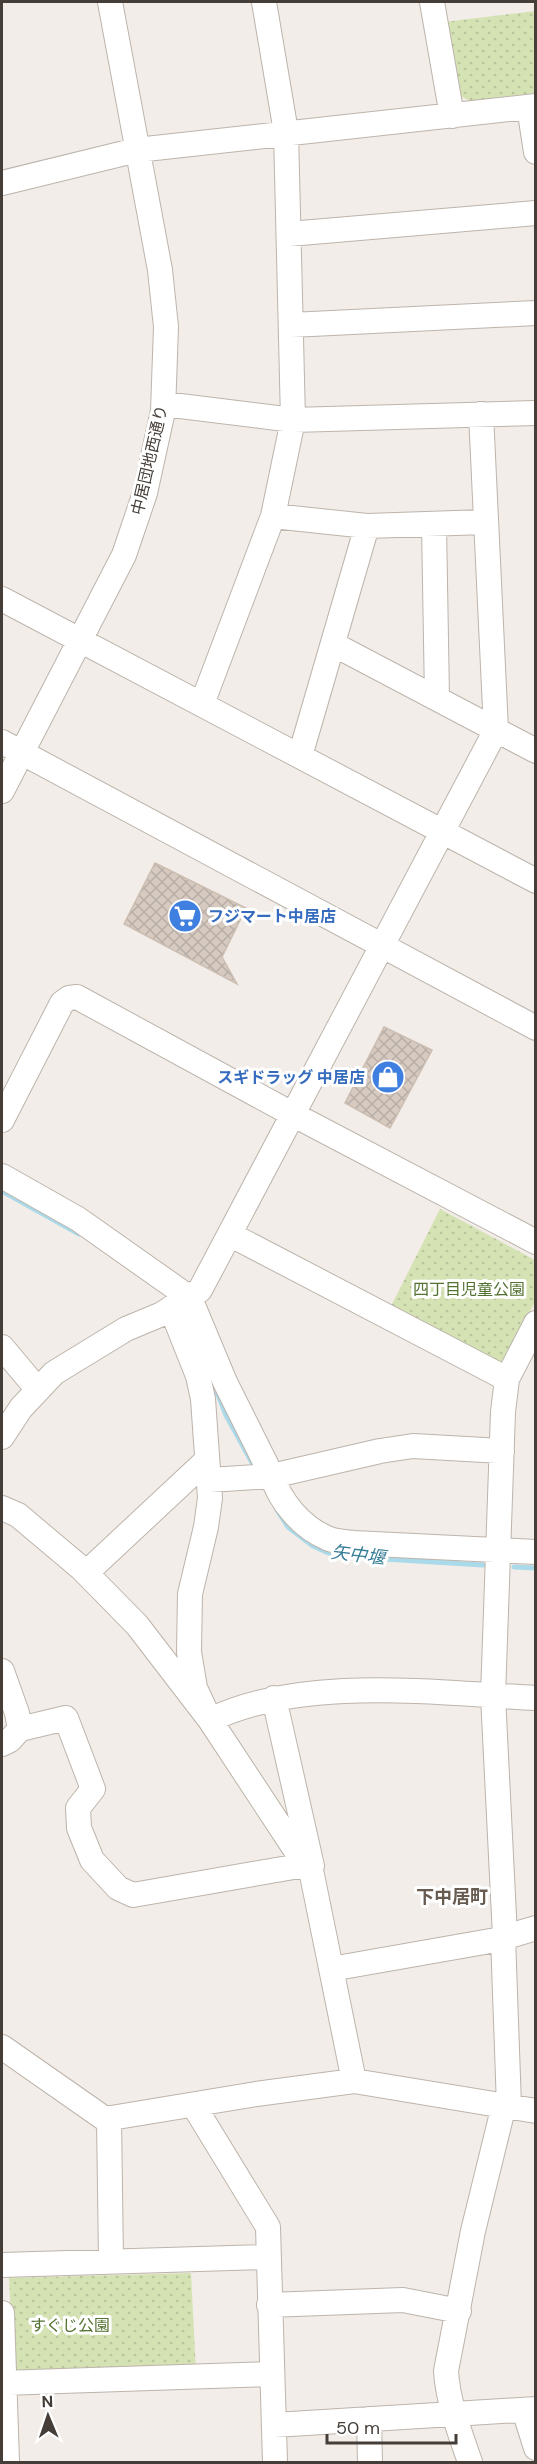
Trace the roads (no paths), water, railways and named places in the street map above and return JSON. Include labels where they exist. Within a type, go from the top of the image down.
[{"type":"street","name":"中居団地西通り","points":[[2,790],[11,747],[80,640],[124,555],[145,493],[164,404],[166,327],[160,270],[110,2]]},
{"type":"street","points":[[202,704],[273,516],[293,420],[286,132],[264,2]]},
{"type":"street","points":[[432,2],[452,116]]},
{"type":"street","points":[[2,183],[137,150],[532,107],[536,152]]},
{"type":"street","points":[[289,234],[536,213]]},
{"type":"street","points":[[291,325],[536,314]]},
{"type":"street","points":[[164,404],[293,420],[536,413]]},
{"type":"street","points":[[2,1437],[21,1408],[54,1372],[126,1329],[181,1303],[200,1290],[496,730],[481,414]]},
{"type":"street","points":[[273,516],[367,526],[485,522]]},
{"type":"street","points":[[434,525],[437,698]]},
{"type":"street","points":[[300,756],[367,526]]},
{"type":"street","points":[[2,599],[536,881]]},
{"type":"street","points":[[333,644],[536,751]]},
{"type":"street","points":[[11,747],[536,1028]]},
{"type":"street","points":[[2,1120],[62,1004],[69,998],[76,997],[536,1242]]},
{"type":"street","points":[[2,1176],[78,1219],[181,1303],[225,1382],[272,1476],[276,1490],[293,1513],[311,1529],[328,1539],[354,1543],[536,1552]]},
{"type":"street","points":[[231,1235],[507,1379]]},
{"type":"street","points":[[181,1303],[203,1399],[210,1498],[206,1527],[190,1594],[189,1652],[195,1688],[210,1720]]},
{"type":"street","points":[[470,2463],[447,2388],[446,2371],[473,2231],[507,2105],[504,1936],[493,1696],[500,1550],[501,1451],[507,1379],[536,1323]]},
{"type":"street","points":[[2,1347],[38,1390]]},
{"type":"street","points":[[86,1573],[208,1471],[272,1476],[380,1451],[413,1446],[501,1451]]},
{"type":"street","points":[[2,1508],[18,1515],[86,1573],[137,1625],[210,1720],[308,1870],[354,2081]]},
{"type":"street","points":[[2,1671],[18,1713],[20,1728]]},
{"type":"street","points":[[210,1720],[227,1712],[274,1698],[308,1693],[371,1691],[536,1698]]},
{"type":"street","points":[[2,1744],[10,1740],[20,1728],[66,1718],[93,1789],[78,1808],[79,1828],[92,1860],[118,1888],[133,1895],[308,1870],[312,1864],[274,1698]]},
{"type":"street","points":[[331,1969],[496,1940],[536,1928]]},
{"type":"street","points":[[2,2047],[105,2119],[256,2094],[354,2081],[536,2111]]},
{"type":"street","points":[[194,2106],[268,2227],[275,2463]]},
{"type":"street","points":[[110,2118],[111,2261]]},
{"type":"street","points":[[2,2265],[268,2257]]},
{"type":"street","points":[[269,2305],[403,2300],[459,2311]]},
{"type":"street","points":[[2,2313],[7,2463]]},
{"type":"street","points":[[3,2383],[271,2374]]},
{"type":"street","points":[[274,2426],[530,2409],[536,2448]]},
{"type":"street","points":[[369,2419],[370,2463]]},
{"type":"waterway","name":"矢中堰","points":[[2,1191],[79,1234]]},
{"type":"waterway","name":"矢中堰","points":[[217,1392],[226,1415],[256,1470]]},
{"type":"waterway","name":"矢中堰","points":[[277,1510],[288,1527],[313,1546],[335,1556],[483,1565]]},
{"type":"waterway","name":"矢中堰","points":[[514,1567],[536,1568]]},
{"type":"place","name":"フジマート中居店","points":[[185,916]]},
{"type":"place","name":"スギドラッグ 中居店","points":[[388,1077]]},
{"type":"district","name":"下中居町","points":[[452,1897]]},
{"type":"park label","name":"四丁目児童公園","points":[[469,1289]]},
{"type":"park label","name":"すぐじ公園","points":[[70,2325]]}]
